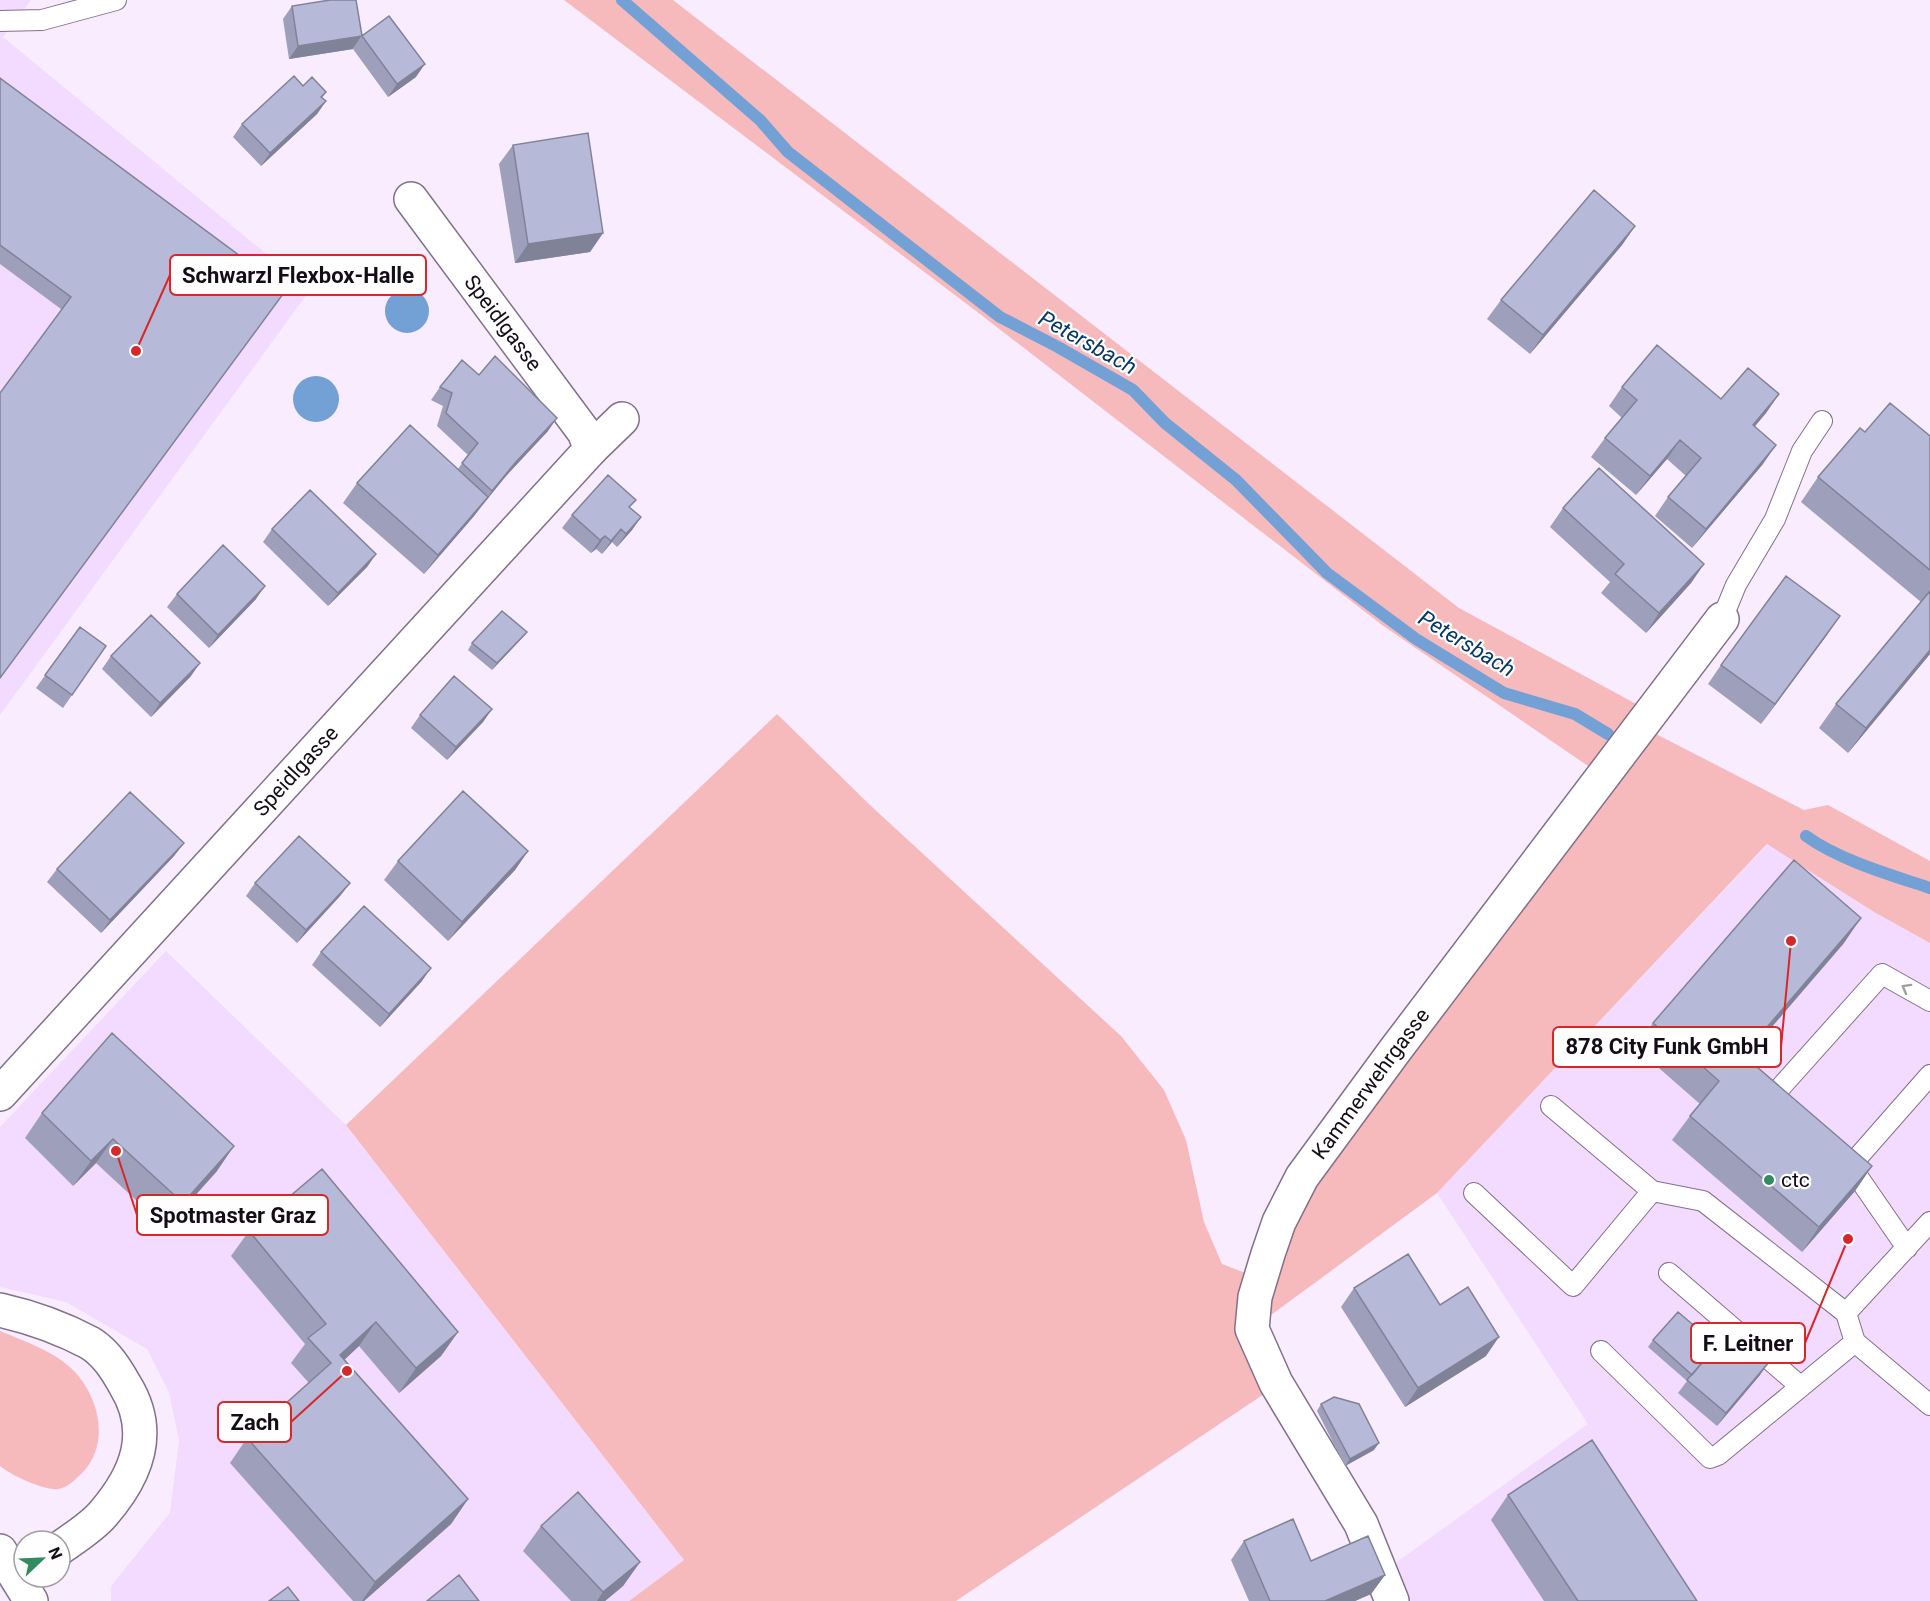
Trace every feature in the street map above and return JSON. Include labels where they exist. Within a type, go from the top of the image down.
[{"type":"street","name":"Speidlgasse","points":[[411,199],[584,432],[591,449]]},
{"type":"street","name":"Speidlgasse","points":[[0,1094],[591,449],[622,419]]},
{"type":"street","name":"Kammerwehrgasse","points":[[1392,1601],[1361,1524],[1276,1383],[1252,1329],[1255,1297],[1268,1254],[1279,1222],[1302,1177],[1396,1049],[1722,619]]},
{"type":"street","points":[[0,1310],[47,1323],[92,1344],[111,1362],[133,1398],[139,1425],[139,1454],[130,1478],[102,1515],[72,1539]]},
{"type":"lane","points":[[0,21],[42,20],[116,0]]},
{"type":"lane","points":[[1722,619],[1736,585],[1775,519],[1802,451],[1822,421]]},
{"type":"lane","points":[[1797,1120],[1770,1098],[1882,974],[1930,1001]]},
{"type":"lane","points":[[1851,1165],[1930,1075]]},
{"type":"lane","points":[[1551,1106],[1652,1191],[1702,1201],[1846,1313],[1855,1342],[1930,1405]]},
{"type":"lane","points":[[1833,1150],[1851,1165],[1907,1248]]},
{"type":"lane","points":[[1474,1193],[1573,1286],[1652,1191]]},
{"type":"lane","points":[[1846,1313],[1930,1222]]},
{"type":"lane","points":[[1669,1273],[1800,1386]]},
{"type":"lane","points":[[1601,1351],[1710,1458],[1718,1455],[1855,1342]]},
{"type":"shaded area","points":[[0,0],[31,0],[3,37],[310,290],[0,715]]},
{"type":"shaded area","points":[[564,0],[673,0],[1459,608],[1640,706],[1591,768],[1382,625],[980,314]]},
{"type":"shaded area","points":[[777,714],[871,806],[1121,1036],[1164,1090],[1186,1140],[1204,1222],[1222,1264],[1248,1274],[1270,1390],[956,1601],[629,1601],[684,1560],[346,1125]]},
{"type":"shaded area","points":[[1656,734],[1804,810],[1828,805],[1930,861],[1930,943],[1874,912],[1767,844],[1437,1193],[1267,1318],[1277,1256],[1306,1192],[1375,1091]]},
{"type":"shaded area","points":[[1768,844],[1874,912],[1930,943],[1930,1601],[1393,1601],[1397,1562],[1588,1424],[1437,1193]]},
{"type":"shaded area","points":[[166,951],[346,1125],[684,1560],[629,1601],[111,1601],[111,1586],[170,1513],[179,1441],[169,1392],[147,1349],[66,1302],[0,1287],[0,1127]]},
{"type":"shaded area","points":[[0,1331],[38,1347],[65,1363],[82,1381],[95,1406],[99,1435],[91,1461],[82,1473],[62,1488],[53,1489],[37,1485],[0,1466]]},
{"type":"water","points":[[407,289],[422,296],[429,311],[422,326],[407,333],[392,326],[385,311],[392,296]]},
{"type":"water","points":[[316,376],[332,383],[339,399],[332,415],[316,422],[300,415],[293,399],[300,383]]},
{"type":"building","points":[[330,0],[356,0],[362,36],[298,46],[292,6]]},
{"type":"building","points":[[389,16],[425,64],[397,84],[362,36]]},
{"type":"building","points":[[294,76],[303,86],[312,77],[326,92],[321,97],[326,101],[270,153],[242,124]]},
{"type":"building","points":[[0,78],[286,290],[0,678],[0,393],[71,297],[0,245]]},
{"type":"building","points":[[588,133],[603,233],[528,244],[513,145]]},
{"type":"building","points":[[1594,190],[1635,226],[1543,335],[1501,300]]},
{"type":"building","points":[[1657,345],[1721,399],[1748,368],[1779,394],[1753,425],[1776,445],[1706,529],[1668,497],[1701,458],[1680,440],[1650,476],[1605,438],[1637,400],[1622,387]]},
{"type":"building","points":[[495,356],[557,418],[492,491],[462,463],[478,443],[446,413],[452,393],[440,387],[462,360],[479,375]]},
{"type":"building","points":[[1890,403],[1930,436],[1930,570],[1818,477],[1860,428],[1865,432]]},
{"type":"building","points":[[410,425],[488,497],[438,555],[357,483]]},
{"type":"building","points":[[1599,468],[1704,564],[1659,613],[1615,574],[1624,564],[1563,508]]},
{"type":"building","points":[[608,475],[636,500],[629,507],[641,517],[626,534],[621,529],[611,541],[605,536],[600,540],[572,515]]},
{"type":"building","points":[[310,490],[376,554],[338,593],[272,529]]},
{"type":"building","points":[[223,545],[265,586],[218,635],[177,594]]},
{"type":"building","points":[[1786,576],[1840,616],[1775,704],[1721,665]]},
{"type":"building","points":[[1930,591],[1930,650],[1866,728],[1836,704]]},
{"type":"building","points":[[502,611],[527,632],[497,663],[472,643]]},
{"type":"building","points":[[151,615],[200,663],[160,703],[111,656]]},
{"type":"building","points":[[80,627],[106,646],[72,695],[45,675]]},
{"type":"building","points":[[454,676],[492,709],[456,747],[420,715]]},
{"type":"building","points":[[463,791],[528,851],[462,922],[398,861]]},
{"type":"building","points":[[130,792],[184,843],[110,920],[57,869]]},
{"type":"building","points":[[299,836],[350,883],[306,930],[255,883]]},
{"type":"building","points":[[1794,860],[1861,918],[1743,1055],[1872,1166],[1819,1227],[1690,1116],[1719,1081],[1653,1023]]},
{"type":"building","points":[[364,906],[431,968],[389,1014],[321,952]]},
{"type":"building","points":[[112,1033],[234,1146],[183,1203],[113,1139],[91,1161],[42,1113]]},
{"type":"building","points":[[322,1169],[458,1332],[416,1368],[376,1322],[340,1355],[468,1499],[375,1582],[247,1438],[331,1363],[308,1338],[326,1324],[249,1231]]},
{"type":"building","points":[[1408,1254],[1440,1305],[1468,1287],[1499,1337],[1418,1388],[1354,1288]]},
{"type":"building","points":[[1678,1312],[1717,1345],[1692,1375],[1653,1340]]},
{"type":"building","points":[[1731,1329],[1769,1362],[1726,1413],[1687,1380]]},
{"type":"building","points":[[1334,1397],[1359,1404],[1379,1443],[1350,1459],[1321,1404]]},
{"type":"building","points":[[1592,1440],[1697,1601],[1578,1601],[1508,1495]]},
{"type":"building","points":[[578,1492],[640,1562],[603,1592],[541,1526]]},
{"type":"building","points":[[1293,1519],[1311,1561],[1368,1536],[1385,1575],[1325,1601],[1270,1601],[1244,1541]]},
{"type":"building","points":[[459,1575],[479,1601],[427,1601]]},
{"type":"building","points":[[288,1587],[299,1601],[269,1601]]},
{"type":"waterway","name":"Petersbach","points":[[622,0],[760,120],[788,152],[1000,317],[1133,390],[1165,423],[1236,480],[1327,573],[1416,639],[1504,693],[1575,714],[1608,734]]},
{"type":"waterway","name":"Petersbach","points":[[1806,836],[1849,860],[1930,888]]},
{"type":"place","name":"Schwarzl Flexbox-Halle","points":[[136,351]]},
{"type":"place","name":"878 City Funk GmbH","points":[[1791,941]]},
{"type":"place","name":"Spotmaster Graz","points":[[116,1151]]},
{"type":"place","name":"ctc","points":[[1769,1180]]},
{"type":"place","name":"F. Leitner","points":[[1848,1239]]},
{"type":"place","name":"Zach","points":[[347,1371]]}]
